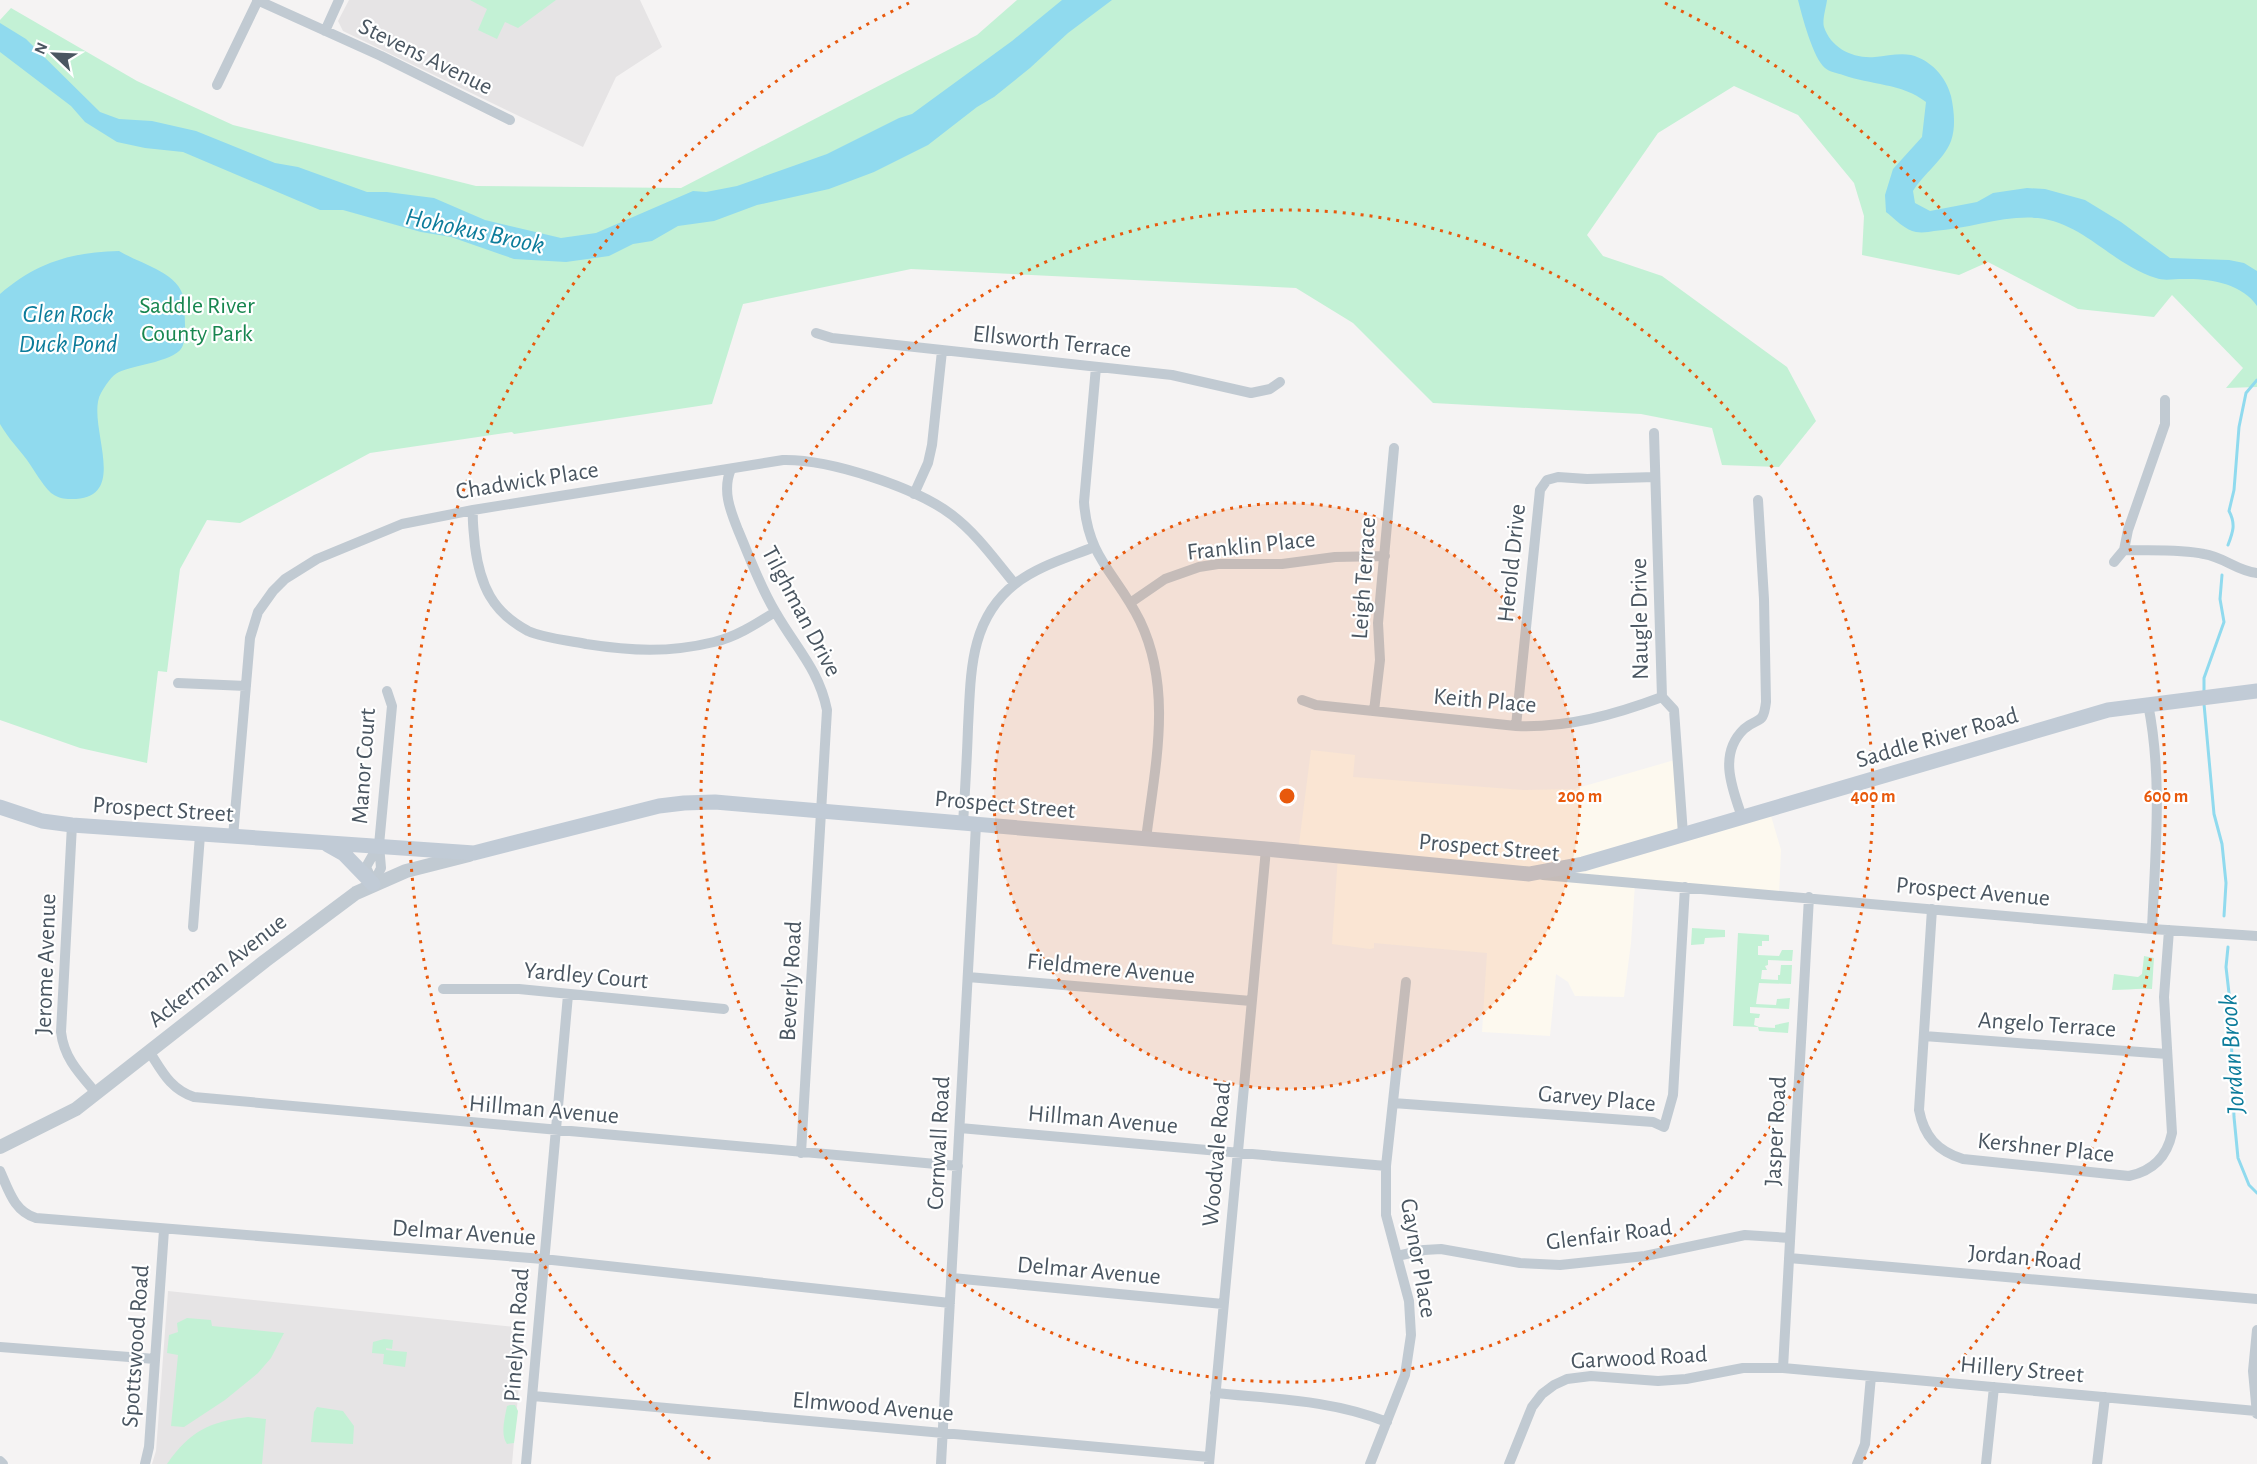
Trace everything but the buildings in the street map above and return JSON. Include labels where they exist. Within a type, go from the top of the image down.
[{"type":"main road","name":"Saddle River Road","points":[[1529,874],[1583,864],[2108,710],[2257,691]]},
{"type":"main road","name":"Prospect Street","points":[[0,807],[42,821],[72,825],[474,853],[659,806],[715,802],[1529,874]]},
{"type":"main road","points":[[326,844],[344,854],[373,884]]},
{"type":"street","points":[[217,85],[258,0]]},
{"type":"street","name":"Stevens Avenue","points":[[258,0],[510,120]]},
{"type":"street","points":[[325,31],[339,0]]},
{"type":"street","name":"Ellsworth Terrace","points":[[816,333],[832,338],[942,351],[1172,375],[1251,393],[1270,389],[1280,382]]},
{"type":"street","points":[[914,494],[928,463],[932,445],[942,351]]},
{"type":"street","points":[[1096,367],[1084,502],[1085,518],[1094,547],[1130,603],[1148,641],[1154,662],[1160,702],[1146,839]]},
{"type":"street","points":[[2114,562],[2124,550],[2128,530],[2165,424],[2165,400]]},
{"type":"street","name":"Naugle Drive","points":[[1654,434],[1662,697],[1674,710],[1683,834]]},
{"type":"street","name":"Leigh Terrace","points":[[1374,711],[1380,660],[1378,623],[1394,448]]},
{"type":"street","name":"Chadwick Place","points":[[233,837],[253,626],[265,601],[285,579],[317,559],[378,532],[427,518],[783,460],[798,460],[871,477],[933,503],[967,528],[1015,584]]},
{"type":"street","name":"Tilghman Drive","points":[[731,469],[726,480],[730,513],[745,552],[775,612],[818,678],[824,694],[827,726],[820,812]]},
{"type":"street","name":"Herold Drive","points":[[1516,726],[1542,485],[1547,480],[1558,477],[1587,479],[1655,477]]},
{"type":"street","points":[[1742,817],[1729,777],[1731,750],[1745,729],[1761,720],[1766,702],[1764,599],[1758,500]]},
{"type":"street","points":[[474,510],[472,521],[478,569],[486,592],[506,616],[528,631],[542,636],[623,650],[662,651],[716,642],[734,635],[775,612]]},
{"type":"street","name":"Cornwall Road","points":[[941,1464],[968,977],[971,663],[974,647],[988,614],[1015,584],[1047,565],[1094,547]]},
{"type":"street","points":[[2124,550],[2203,554],[2222,559],[2241,570],[2257,573]]},
{"type":"street","name":"Franklin Place","points":[[1130,603],[1165,579],[1199,567],[1218,564],[1282,564],[1335,557],[1384,556]]},
{"type":"street","points":[[178,683],[246,686]]},
{"type":"street","name":"Manor Court","points":[[373,884],[366,867],[379,845],[392,706],[387,691]]},
{"type":"street","name":"Keith Place","points":[[1302,700],[1316,705],[1516,726],[1564,725],[1622,712],[1662,697]]},
{"type":"street","points":[[2148,704],[2153,728],[2157,779],[2152,929]]},
{"type":"street","name":"Beverly Road","points":[[801,1153],[820,812]]},
{"type":"street","name":"Jerome Avenue","points":[[72,825],[61,1032],[66,1054],[72,1065],[96,1093]]},
{"type":"street","points":[[193,927],[200,835]]},
{"type":"street","name":"Woodvale Road","points":[[1209,1461],[1266,849]]},
{"type":"street","name":"Ackerman Avenue","points":[[0,1147],[76,1109],[339,904],[373,884],[406,871],[474,853]]},
{"type":"street","name":"Prospect Street","points":[[1529,874],[1685,887]]},
{"type":"street","name":"Prospect Avenue","points":[[1685,887],[2152,929],[2257,936]]},
{"type":"street","name":"Garvey Place","points":[[1393,1103],[1653,1122],[1664,1127],[1673,1095],[1685,887]]},
{"type":"street","name":"Jasper Road","points":[[1783,1368],[1809,897]]},
{"type":"street","name":"Kershner Place","points":[[1932,909],[1919,1110],[1925,1131],[1940,1148],[1963,1159],[2128,1176],[2150,1169],[2159,1162],[2170,1145],[2172,1133],[2164,997],[2169,930]]},
{"type":"street","name":"Fieldmere Avenue","points":[[968,977],[1251,1001]]},
{"type":"street","name":"Gaynor Place","points":[[1370,1464],[1405,1375],[1412,1335],[1409,1301],[1386,1215],[1386,1166],[1406,982]]},
{"type":"street","name":"Yardley Court","points":[[443,989],[519,989],[724,1009]]},
{"type":"street","name":"Pinelynn Road","points":[[526,1464],[568,995]]},
{"type":"street","name":"Angelo Terrace","points":[[1924,1036],[2167,1054]]},
{"type":"street","name":"Hillman Avenue","points":[[149,1051],[169,1082],[176,1089],[194,1097],[958,1166]]},
{"type":"street","name":"Hillman Avenue","points":[[960,1128],[1386,1166]]},
{"type":"street","name":"Delmar Avenue","points":[[0,1171],[14,1204],[27,1216],[36,1218],[543,1259],[950,1303]]},
{"type":"street","name":"Spottswood Road","points":[[145,1464],[149,1447],[164,1230]]},
{"type":"street","name":"Glenfair Road","points":[[1397,1256],[1441,1249],[1520,1263],[1560,1265],[1645,1256],[1745,1235],[1790,1238]]},
{"type":"street","name":"Jordan Road","points":[[1789,1258],[2257,1299]]},
{"type":"street","name":"Delmar Avenue","points":[[952,1278],[1223,1304]]},
{"type":"street","points":[[2257,1330],[2253,1371],[2257,1413]]},
{"type":"street","points":[[0,1347],[154,1359]]},
{"type":"street","name":"Garwood Road","points":[[1509,1464],[1532,1407],[1542,1394],[1567,1379],[1591,1376],[1658,1381],[1694,1378],[1743,1368],[1783,1368]]},
{"type":"street","name":"Hillery Street","points":[[1783,1368],[2257,1413]]},
{"type":"street","points":[[1857,1464],[1865,1444],[1871,1376]]},
{"type":"street","points":[[1986,1464],[1994,1387]]},
{"type":"street","points":[[1215,1393],[1327,1404],[1351,1409],[1387,1422]]},
{"type":"street","name":"Elmwood Avenue","points":[[533,1396],[1209,1461]]},
{"type":"street","points":[[2097,1464],[2105,1397]]},
{"type":"shaded area","points":[[349,0],[640,0],[662,47],[616,77],[583,147],[343,31],[338,21]]},
{"type":"shaded area","points":[[1311,750],[1355,755],[1353,777],[1523,790],[1574,789],[1678,759],[1683,834],[1769,809],[1781,850],[1779,895],[1635,884],[1624,997],[1575,996],[1568,982],[1556,974],[1550,1036],[1482,1032],[1487,953],[1374,943],[1374,948],[1370,949],[1332,944],[1338,856],[1298,852]]},
{"type":"shaded area","points":[[168,1291],[524,1328],[512,1464],[152,1464],[156,1451]]},
{"type":"green space","points":[[470,0],[556,0],[518,28],[505,22],[497,39],[478,30],[487,9]]},
{"type":"green space","name":"Saddle River County Park","points":[[1017,0],[2257,0],[2257,387],[2226,388],[2243,368],[2172,295],[2154,317],[2078,309],[1988,262],[1959,275],[1862,255],[1864,216],[1854,183],[1798,115],[1734,86],[1658,133],[1587,235],[1603,256],[1662,276],[1787,367],[1816,421],[1779,467],[1722,465],[1712,428],[1641,414],[1433,403],[1353,323],[1296,288],[911,269],[743,304],[712,404],[370,453],[240,523],[207,520],[180,569],[167,672],[158,671],[147,763],[80,748],[0,720],[0,20],[11,8],[137,81],[233,125],[476,186],[681,188],[977,35]]},
{"type":"green space","points":[[1692,928],[1725,930],[1725,937],[1705,938],[1704,944],[1691,945]]},
{"type":"green space","points":[[1738,933],[1769,935],[1769,941],[1762,941],[1762,946],[1758,946],[1758,955],[1779,956],[1782,950],[1793,950],[1792,961],[1768,960],[1768,965],[1765,966],[1767,970],[1762,970],[1761,979],[1778,980],[1781,965],[1792,965],[1791,984],[1759,983],[1756,1004],[1776,1005],[1777,999],[1790,998],[1789,1009],[1750,1007],[1750,1013],[1760,1014],[1759,1018],[1755,1018],[1754,1025],[1775,1028],[1775,1025],[1789,1022],[1788,1033],[1759,1031],[1758,1027],[1733,1026]]},
{"type":"green space","points":[[2144,956],[2154,958],[2152,989],[2112,990],[2114,974],[2138,977],[2142,974]]},
{"type":"green space","points":[[187,1318],[211,1320],[212,1326],[284,1333],[271,1358],[258,1373],[225,1400],[184,1427],[171,1426],[178,1355],[167,1353],[169,1335],[178,1332],[177,1323]]},
{"type":"green space","points":[[384,1339],[393,1340],[392,1349],[386,1348],[386,1350],[407,1352],[405,1367],[383,1364],[384,1354],[372,1353],[373,1342]]},
{"type":"green space","points":[[515,1405],[518,1411],[514,1443],[507,1444],[504,1426],[507,1406]]},
{"type":"green space","points":[[317,1407],[343,1411],[354,1426],[353,1444],[311,1442],[314,1412]]},
{"type":"green space","points":[[248,1417],[266,1419],[262,1464],[167,1464],[184,1443],[201,1430],[211,1425]]},
{"type":"water","name":"Hohokus Brook","points":[[1062,0],[1112,0],[1068,33],[994,97],[977,107],[928,145],[874,172],[829,189],[757,205],[714,221],[678,226],[652,241],[633,244],[609,256],[566,262],[514,259],[451,237],[421,232],[343,210],[320,210],[183,152],[117,142],[85,122],[71,106],[0,52],[0,23],[26,39],[100,112],[119,119],[152,121],[196,131],[275,163],[298,167],[367,192],[434,198],[485,220],[561,238],[596,233],[693,191],[706,192],[737,186],[827,154],[899,118],[912,114],[1012,41]]},
{"type":"water","points":[[1798,0],[1827,0],[1824,27],[1832,41],[1844,51],[1867,57],[1898,54],[1918,57],[1937,70],[1945,82],[1953,107],[1953,136],[1943,155],[1913,191],[1915,203],[1930,211],[1977,202],[1993,193],[2027,188],[2045,189],[2085,200],[2121,222],[2170,258],[2229,260],[2244,263],[2257,271],[2257,306],[2243,292],[2224,284],[2193,279],[2162,279],[2140,272],[2084,236],[2055,221],[2038,218],[2012,218],[1923,232],[1912,231],[1904,227],[1886,212],[1885,195],[1893,169],[1922,137],[1926,102],[1907,91],[1853,78],[1825,68],[1812,46]]},
{"type":"water","name":"Glen Rock Duck Pond","points":[[119,251],[167,275],[181,290],[184,299],[183,345],[180,350],[165,359],[126,369],[109,381],[101,393],[97,406],[103,458],[103,475],[99,488],[88,497],[63,498],[47,489],[0,424],[0,294],[27,274],[55,261],[85,254]]},
{"type":"waterway","name":"Jordan Brook","points":[[2228,545],[2233,528],[2229,511],[2234,490],[2239,427],[2246,393],[2257,380]]},
{"type":"waterway","name":"Jordan Brook","points":[[2204,694],[2204,678],[2224,622],[2220,599],[2222,575]]},
{"type":"waterway","name":"Jordan Brook","points":[[2204,704],[2214,814],[2222,844],[2226,883],[2224,916]]},
{"type":"waterway","name":"Jordan Brook","points":[[2228,947],[2226,967],[2238,1158],[2249,1185],[2257,1193]]}]
